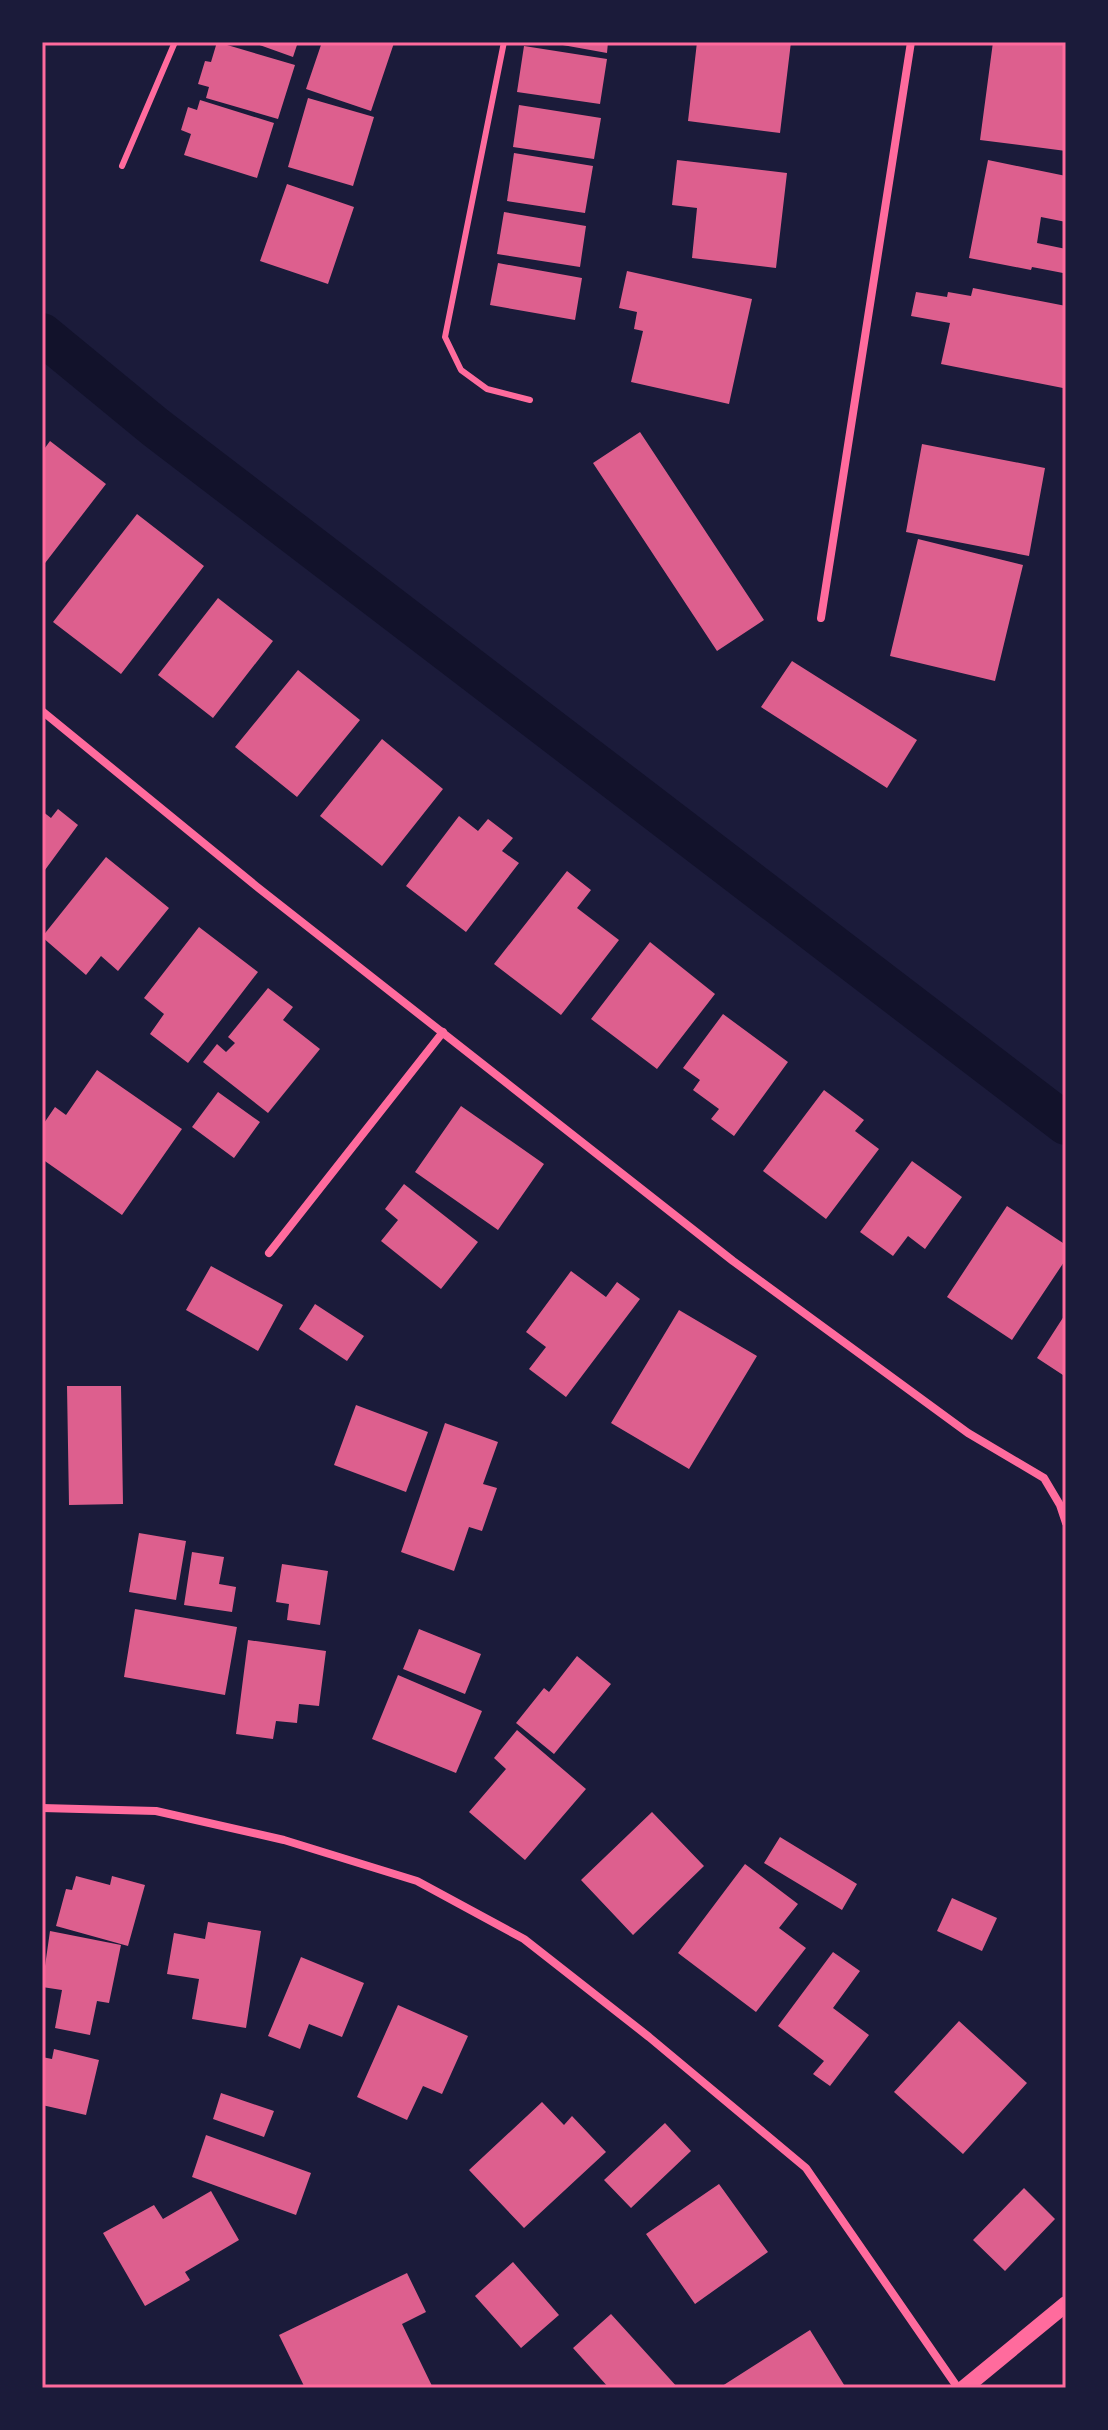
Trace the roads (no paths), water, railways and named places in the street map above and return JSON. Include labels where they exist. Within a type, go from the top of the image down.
[{"type":"main road","points":[[961,2388],[1066,2304]]},
{"type":"street","points":[[821,618],[911,42]]},
{"type":"street","points":[[42,711],[256,886],[733,1261],[968,1433],[1044,1478],[1060,1505],[1066,1523]]},
{"type":"street","points":[[269,1253],[443,1032]]},
{"type":"street","points":[[42,1808],[156,1811],[284,1840],[417,1881],[524,1939],[649,2037],[806,2168],[961,2388]]},
{"type":"lane","points":[[122,166],[175,42]]},
{"type":"lane","points":[[504,42],[445,337],[461,370],[487,389],[530,400]]},
{"type":"waterway","points":[[42,334],[155,427],[1066,1124]]}]
